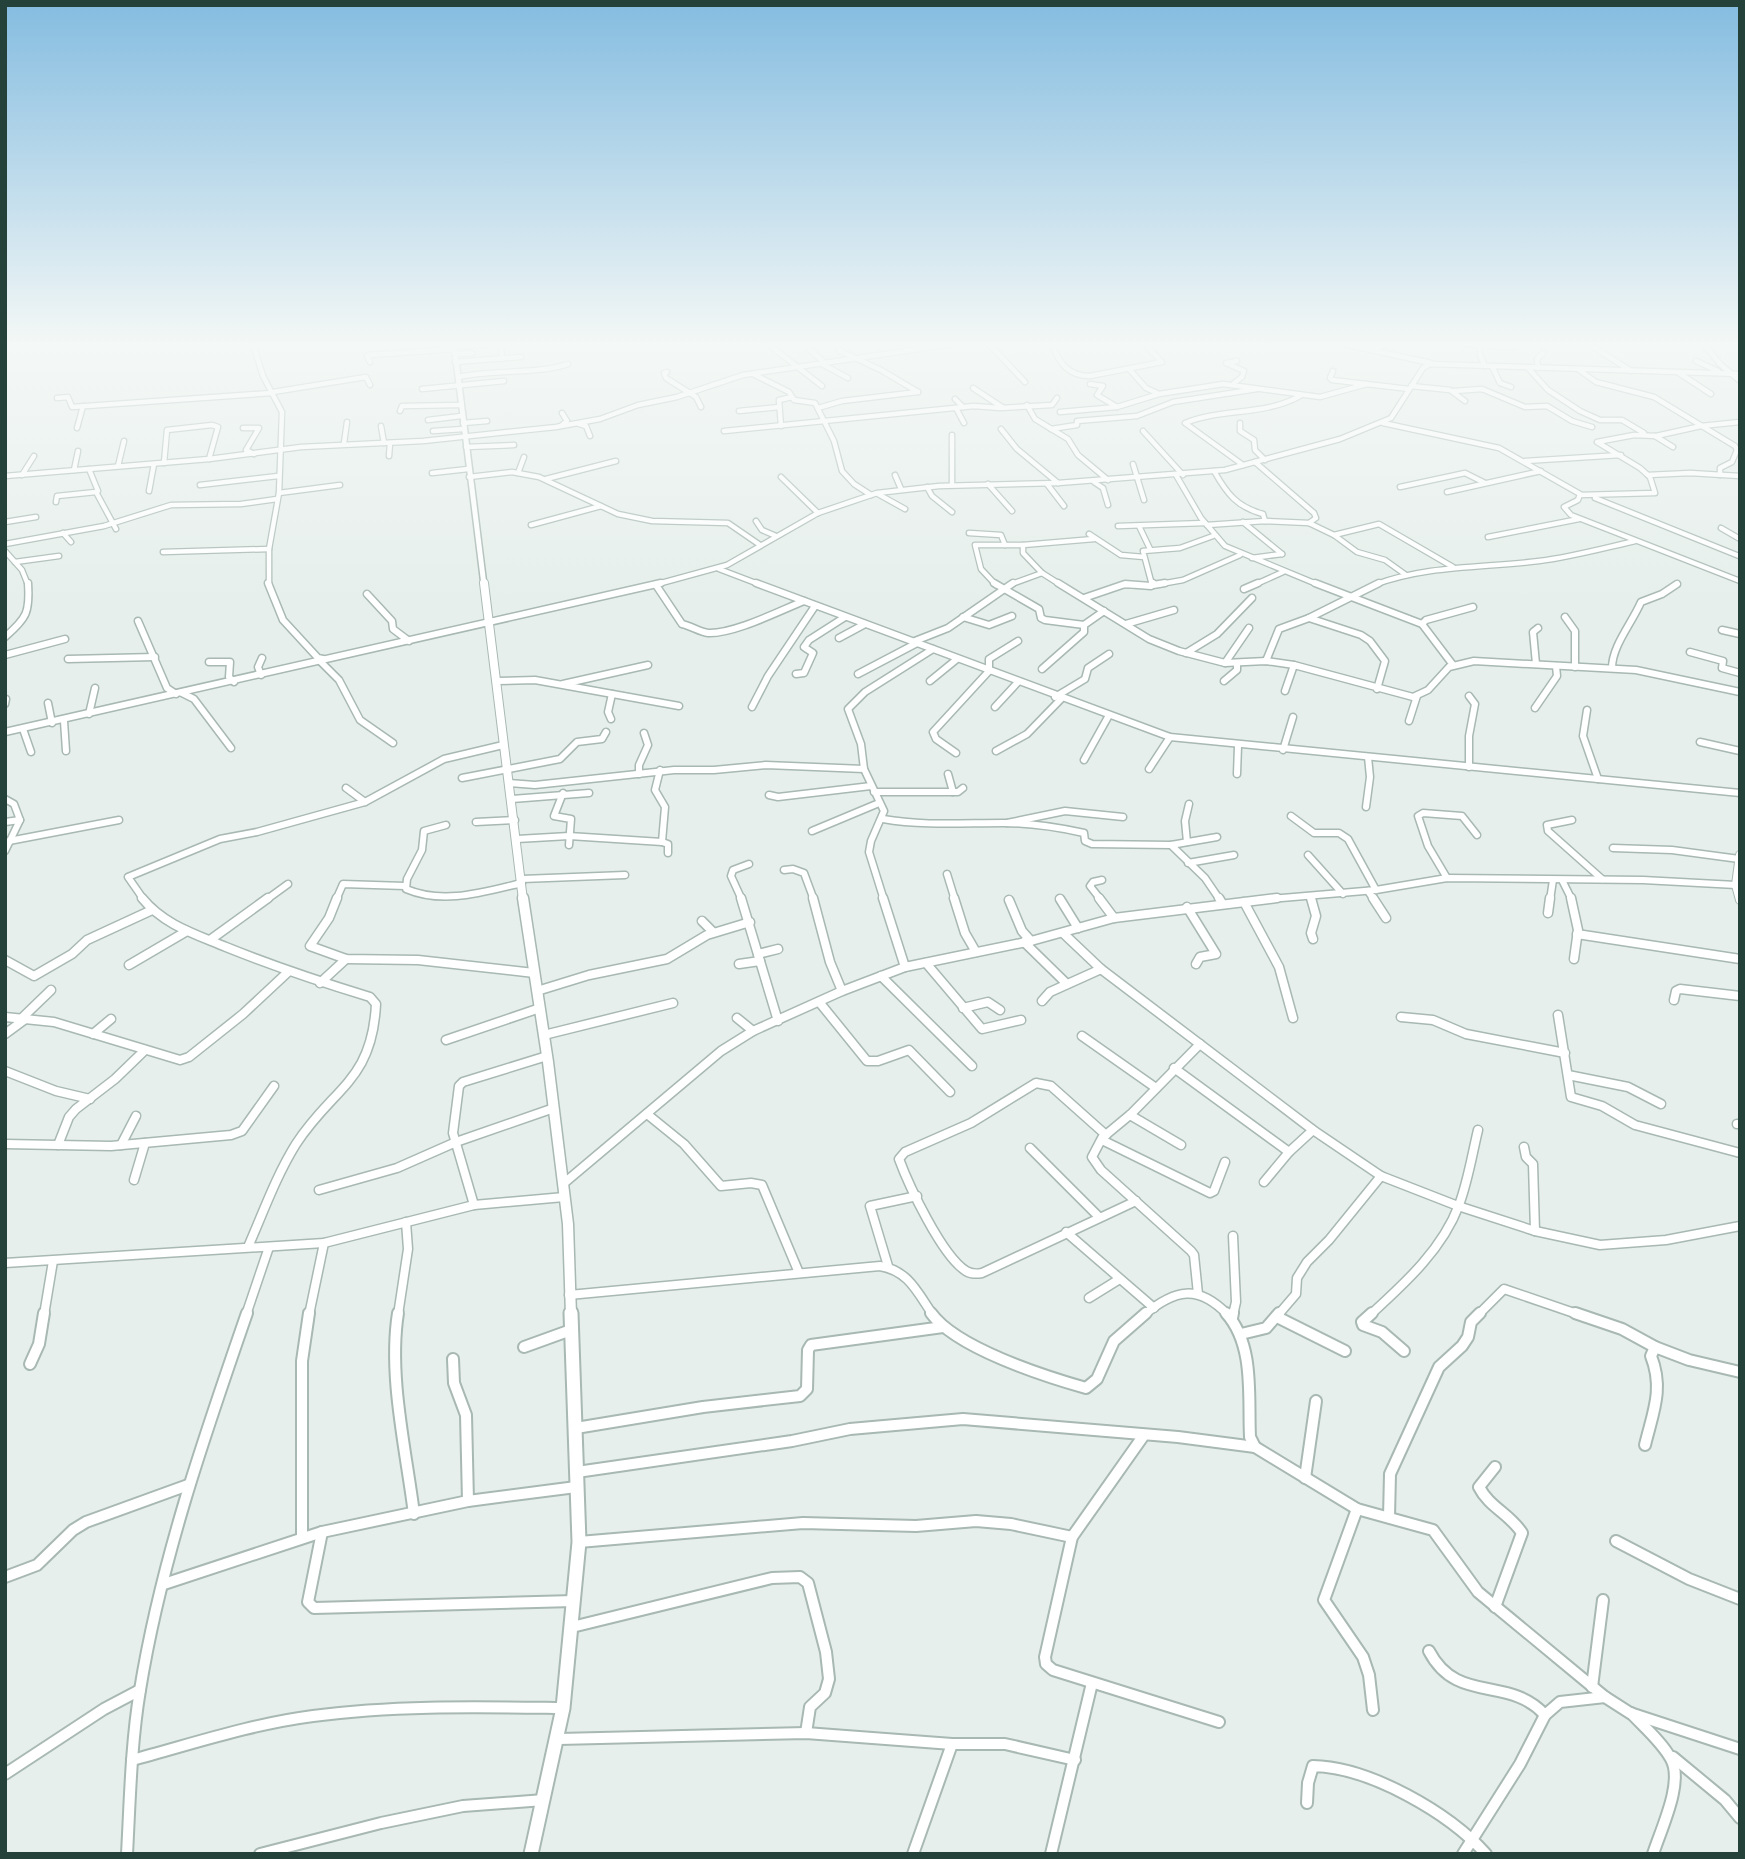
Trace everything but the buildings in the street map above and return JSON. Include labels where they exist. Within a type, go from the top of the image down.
[{"type":"street","points":[[164,463],[167,431]]},
{"type":"street","points":[[209,459],[217,431]]},
{"type":"street","points":[[254,454],[246,450],[257,431]]},
{"type":"street","points":[[281,431],[278,496],[269,549],[268,582],[277,610],[339,680],[360,720],[393,743]]},
{"type":"street","points":[[344,443],[345,431]]},
{"type":"street","points":[[383,431],[389,456]]},
{"type":"street","points":[[433,431],[440,431]]},
{"type":"street","points":[[5,477],[209,459],[344,443],[387,443],[459,431]]},
{"type":"street","points":[[463,431],[563,1184],[576,1429],[579,1542],[572,1627],[559,1739],[531,1854]]},
{"type":"street","points":[[466,431],[514,445]]},
{"type":"street","points":[[588,431],[590,436]]},
{"type":"street","points":[[829,431],[842,471],[854,484],[905,509]]},
{"type":"street","points":[[1002,431],[1017,449],[1058,484]]},
{"type":"street","points":[[1054,431],[1068,439],[1079,455],[1108,480]]},
{"type":"street","points":[[1143,431],[1180,475],[1213,536],[1222,545],[1240,555],[1422,624],[1453,665]]},
{"type":"street","points":[[1196,431],[1243,465]]},
{"type":"street","points":[[1241,431],[1254,440],[1255,450],[1265,460]]},
{"type":"street","points":[[728,568],[758,542],[768,541],[818,513],[874,494],[952,485],[1058,484],[1130,478],[1139,480],[1214,471],[1265,460],[1364,431]]},
{"type":"street","points":[[1416,431],[1492,446],[1524,461],[1580,495],[1591,496],[1654,494],[1648,475],[1621,455],[1596,443],[1646,434]]},
{"type":"street","points":[[1640,431],[1673,447]]},
{"type":"street","points":[[1654,436],[1679,431]]},
{"type":"street","points":[[1709,431],[1737,447],[1732,462]]},
{"type":"street","points":[[952,435],[952,485]]},
{"type":"street","points":[[118,466],[124,442]]},
{"type":"street","points":[[74,470],[78,451]]},
{"type":"street","points":[[1524,461],[1621,455]]},
{"type":"street","points":[[22,475],[34,456]]},
{"type":"street","points":[[518,472],[524,457]]},
{"type":"street","points":[[545,479],[616,461]]},
{"type":"street","points":[[1255,462],[1314,513],[1316,518],[1309,523]]},
{"type":"street","points":[[1720,475],[1720,468],[1732,462],[1740,463]]},
{"type":"street","points":[[149,491],[153,464]]},
{"type":"street","points":[[1133,464],[1144,500]]},
{"type":"street","points":[[89,469],[99,491],[96,492]]},
{"type":"street","points":[[1214,471],[1231,500],[1244,510],[1263,514],[1265,521]]},
{"type":"street","points":[[1447,492],[1541,471]]},
{"type":"street","points":[[432,473],[518,472],[545,479],[618,514],[647,520],[728,523],[758,542]]},
{"type":"street","points":[[1400,487],[1465,473],[1485,483]]},
{"type":"street","points":[[200,485],[278,475]]},
{"type":"street","points":[[895,475],[901,489]]},
{"type":"street","points":[[1648,475],[1740,476]]},
{"type":"street","points":[[781,477],[818,513]]},
{"type":"street","points":[[1094,481],[1103,488],[1108,505]]},
{"type":"street","points":[[988,484],[1012,511]]},
{"type":"street","points":[[1047,484],[1064,506]]},
{"type":"street","points":[[5,544],[115,526],[151,510],[188,503],[241,504],[340,485]]},
{"type":"street","points":[[927,487],[934,499],[952,512]]},
{"type":"street","points":[[56,502],[57,496],[96,492]]},
{"type":"street","points":[[96,492],[115,526]]},
{"type":"street","points":[[1580,495],[1578,500],[1564,509],[1579,519],[1676,558],[1703,564],[1740,581]]},
{"type":"street","points":[[1591,496],[1739,556]]},
{"type":"street","points":[[188,503],[190,510]]},
{"type":"street","points":[[531,525],[600,506]]},
{"type":"street","points":[[5,522],[36,517]]},
{"type":"street","points":[[1488,537],[1579,519]]},
{"type":"street","points":[[756,521],[762,530],[776,536]]},
{"type":"street","points":[[1118,526],[1265,521],[1309,523],[1334,535],[1357,552],[1385,560],[1406,575]]},
{"type":"street","points":[[1242,522],[1282,552],[1278,555],[1250,558]]},
{"type":"street","points":[[1334,535],[1379,524],[1453,568]]},
{"type":"street","points":[[1139,526],[1150,549]]},
{"type":"street","points":[[1721,528],[1740,539]]},
{"type":"street","points":[[64,533],[71,542]]},
{"type":"street","points":[[969,533],[1001,535],[1005,545]]},
{"type":"street","points":[[1104,611],[1084,625],[1045,621],[1041,618],[1039,609],[1000,588],[981,569],[975,557],[975,545],[1024,545],[1092,536],[1121,555],[1144,557]]},
{"type":"street","points":[[1153,585],[1143,551],[1180,548],[1213,536]]},
{"type":"street","points":[[1265,661],[1279,629],[1309,618],[1373,585],[1406,575],[1453,568],[1541,561],[1636,541]]},
{"type":"street","points":[[1024,545],[1023,553],[1042,573],[1149,639],[1186,653],[1225,663],[1265,661],[1294,665],[1377,689],[1417,696],[1428,690],[1440,674],[1453,665],[1474,661],[1657,673],[1740,692]]},
{"type":"street","points":[[163,552],[269,549]]},
{"type":"street","points":[[5,637],[24,621],[29,607],[26,598],[28,583],[22,569],[6,553]]},
{"type":"street","points":[[1084,598],[1125,584],[1153,585],[1183,580],[1240,555]]},
{"type":"street","points":[[15,562],[60,556]]},
{"type":"street","points":[[5,732],[64,721],[728,568],[815,606],[1058,698],[1170,737],[1238,746],[1740,793]]},
{"type":"street","points":[[1244,589],[1284,572]]},
{"type":"street","points":[[858,674],[963,617],[986,603],[1000,588],[1042,573]]},
{"type":"street","points":[[1612,668],[1612,654],[1629,628],[1641,602],[1662,594],[1677,584]]},
{"type":"street","points":[[656,585],[666,596],[667,603],[682,624],[696,626],[706,633],[728,630],[804,601]]},
{"type":"street","points":[[368,594],[391,621],[393,629],[409,641]]},
{"type":"street","points":[[1186,653],[1227,625],[1252,597]]},
{"type":"street","points":[[752,706],[759,689],[789,645],[802,620],[815,606]]},
{"type":"street","points":[[1422,624],[1426,620],[1473,607]]},
{"type":"street","points":[[1126,624],[1174,610]]},
{"type":"street","points":[[963,617],[989,625],[1012,616]]},
{"type":"street","points":[[796,674],[804,673],[813,653],[804,647],[809,640],[845,617]]},
{"type":"street","points":[[1564,617],[1575,631],[1575,667]]},
{"type":"street","points":[[1309,618],[1359,635],[1378,649],[1380,657],[1385,661],[1377,689]]},
{"type":"street","points":[[138,621],[167,688],[194,699],[231,748]]},
{"type":"street","points":[[839,638],[865,624]]},
{"type":"street","points":[[1042,669],[1084,632],[1084,625]]},
{"type":"street","points":[[1225,663],[1249,628]]},
{"type":"street","points":[[1536,664],[1532,638],[1533,632],[1538,628]]},
{"type":"street","points":[[1722,630],[1740,634]]},
{"type":"street","points":[[925,646],[928,638]]},
{"type":"street","points":[[5,655],[65,639]]},
{"type":"street","points":[[989,671],[989,659],[1018,641]]},
{"type":"street","points":[[905,967],[869,852],[870,840],[883,819],[884,811],[864,769],[861,744],[848,711],[850,706],[878,683],[915,664],[933,649]]},
{"type":"street","points":[[1690,652],[1723,661],[1722,668],[1740,673]]},
{"type":"street","points":[[996,751],[1027,734],[1058,698],[1076,682],[1085,679],[1088,668],[1109,654]]},
{"type":"street","points":[[68,659],[155,657]]},
{"type":"street","points":[[259,676],[258,667],[262,659]]},
{"type":"street","points":[[930,681],[957,659]]},
{"type":"street","points":[[209,662],[230,662],[229,677],[234,682]]},
{"type":"street","points":[[1224,681],[1237,670],[1237,663]]},
{"type":"street","points":[[561,684],[648,664]]},
{"type":"street","points":[[1284,691],[1294,665]]},
{"type":"street","points":[[1535,708],[1558,676],[1556,666]]},
{"type":"street","points":[[956,753],[932,734],[989,671]]},
{"type":"street","points":[[496,681],[535,680],[679,706]]},
{"type":"street","points":[[995,707],[1018,682]]},
{"type":"street","points":[[89,714],[94,688]]},
{"type":"street","points":[[160,698],[167,688]]},
{"type":"street","points":[[194,699],[195,690]]},
{"type":"street","points":[[611,719],[608,712],[612,694]]},
{"type":"street","points":[[1409,721],[1417,696]]},
{"type":"street","points":[[1469,696],[1475,705],[1469,736],[1469,767]]},
{"type":"street","points":[[48,703],[52,723]]},
{"type":"street","points":[[1587,710],[1582,720],[1582,735],[1598,779]]},
{"type":"street","points":[[1084,760],[1108,716]]},
{"type":"street","points":[[1283,750],[1293,717]]},
{"type":"street","points":[[64,721],[66,751]]},
{"type":"street","points":[[23,729],[31,752]]},
{"type":"street","points":[[462,778],[562,758],[577,743],[602,739],[606,732]]},
{"type":"street","points":[[639,774],[639,765],[648,745],[644,733]]},
{"type":"street","points":[[1149,769],[1170,737]]},
{"type":"street","points":[[1700,742],[1740,751]]},
{"type":"street","points":[[248,1247],[296,1144],[368,1058],[376,1038],[377,1017],[374,1000],[288,972],[171,924],[152,910],[128,882],[130,875],[220,839],[257,832],[365,802],[454,755],[503,745]]},
{"type":"street","points":[[1237,774],[1238,746]]},
{"type":"street","points":[[1366,807],[1370,777],[1368,757]]},
{"type":"street","points":[[509,783],[535,785],[690,768],[715,770],[752,765],[787,765],[841,771],[864,769]]},
{"type":"street","points":[[656,773],[655,790],[665,807],[662,842]]},
{"type":"street","points":[[948,775],[953,792]]},
{"type":"street","points":[[346,788],[365,802]]},
{"type":"street","points":[[769,795],[778,797],[873,789],[953,792],[963,788]]},
{"type":"street","points":[[564,793],[554,816],[571,819],[569,845]]},
{"type":"street","points":[[512,799],[589,793]]},
{"type":"street","points":[[5,799],[14,804],[20,820],[5,851]]},
{"type":"street","points":[[812,831],[879,803]]},
{"type":"street","points":[[1187,842],[1185,821],[1189,804]]},
{"type":"street","points":[[1007,823],[1040,813],[1085,809],[1123,817]]},
{"type":"street","points":[[1447,878],[1428,846],[1419,814],[1462,816],[1477,835]]},
{"type":"street","points":[[1291,816],[1314,833],[1344,835],[1352,842],[1386,918]]},
{"type":"street","points":[[883,819],[924,825],[1007,823],[1084,833],[1085,841],[1092,844],[1171,845],[1217,836]]},
{"type":"street","points":[[5,822],[20,820]]},
{"type":"street","points":[[9,841],[119,820]]},
{"type":"street","points":[[475,822],[515,820]]},
{"type":"street","points":[[1572,821],[1547,825],[1548,831],[1602,879]]},
{"type":"street","points":[[405,886],[422,850],[424,831],[446,825]]},
{"type":"street","points":[[517,839],[569,836],[662,842],[668,844],[668,853]]},
{"type":"street","points":[[1171,845],[1205,878],[1222,903]]},
{"type":"street","points":[[1613,848],[1672,850],[1739,857],[1736,885],[1740,900]]},
{"type":"street","points":[[1308,855],[1343,894]]},
{"type":"street","points":[[1187,863],[1234,856]]},
{"type":"street","points":[[749,864],[733,870],[731,876],[742,897],[766,995],[778,1021]]},
{"type":"street","points":[[784,870],[801,872],[808,882],[842,991]]},
{"type":"street","points":[[947,874],[965,933],[976,952]]},
{"type":"street","points":[[534,973],[418,960],[346,960],[310,946],[328,918],[343,884],[405,886],[416,893],[445,897],[522,881],[625,875]]},
{"type":"street","points":[[563,1184],[721,1051],[753,1031],[842,991],[905,967],[1028,942],[1114,918],[1222,903],[1343,894],[1447,878],[1602,879],[1736,885]]},
{"type":"street","points":[[1102,880],[1093,882],[1090,886],[1114,918]]},
{"type":"street","points":[[1558,880],[1570,889],[1578,949],[1574,959]]},
{"type":"street","points":[[1548,913],[1558,880]]},
{"type":"street","points":[[1570,889],[1579,880]]},
{"type":"street","points":[[210,940],[288,884]]},
{"type":"street","points":[[1311,897],[1316,915],[1316,926],[1311,933],[1313,939]]},
{"type":"street","points":[[1060,899],[1078,928]]},
{"type":"street","points":[[1009,900],[1028,942],[1067,984]]},
{"type":"street","points":[[1244,902],[1253,925],[1276,959],[1287,988],[1293,1018]]},
{"type":"street","points":[[1186,907],[1216,954],[1199,957],[1196,964]]},
{"type":"street","points":[[5,960],[34,976],[72,954],[87,940],[152,910]]},
{"type":"street","points":[[702,920],[713,932]]},
{"type":"street","points":[[537,991],[589,975],[669,958],[713,932],[750,922]]},
{"type":"street","points":[[129,965],[187,931]]},
{"type":"street","points":[[1063,933],[1101,969],[1313,1130],[1381,1176],[1458,1206],[1573,1241],[1620,1245],[1666,1240],[1740,1226]]},
{"type":"street","points":[[1577,934],[1740,959]]},
{"type":"street","points":[[739,964],[778,949]]},
{"type":"street","points":[[320,983],[346,960]]},
{"type":"street","points":[[926,962],[982,1028],[1021,1020]]},
{"type":"street","points":[[1042,1001],[1050,992],[1101,969]]},
{"type":"street","points":[[5,1017],[54,1023],[177,1060],[189,1057],[243,1014],[288,972]]},
{"type":"street","points":[[881,976],[972,1066]]},
{"type":"street","points":[[1674,1000],[1676,991],[1680,989],[1740,996]]},
{"type":"street","points":[[5,1034],[23,1019],[36,1001],[51,990]]},
{"type":"street","points":[[963,1008],[988,1002],[1000,1010]]},
{"type":"street","points":[[544,1035],[673,1003]]},
{"type":"street","points":[[820,1003],[867,1060],[878,1063],[904,1049],[909,1050],[950,1092]]},
{"type":"street","points":[[446,1040],[540,1008]]},
{"type":"street","points":[[1558,1015],[1572,1097],[1602,1106],[1635,1125],[1740,1153]]},
{"type":"street","points":[[1401,1017],[1433,1020],[1466,1034],[1565,1053]]},
{"type":"street","points":[[737,1018],[753,1031]]},
{"type":"street","points":[[93,1034],[111,1019]]},
{"type":"street","points":[[1082,1036],[1156,1088]]},
{"type":"street","points":[[1198,1294],[1194,1255],[1094,1163],[1092,1152],[1200,1044]]},
{"type":"street","points":[[58,1144],[69,1117],[145,1050]]},
{"type":"street","points":[[474,1205],[453,1133],[461,1083],[547,1056]]},
{"type":"street","points":[[1174,1068],[1289,1152]]},
{"type":"street","points":[[5,1072],[56,1091],[90,1099]]},
{"type":"street","points":[[1568,1075],[1618,1084],[1647,1095],[1661,1104]]},
{"type":"street","points":[[1136,1201],[982,1273],[974,1274],[958,1264],[899,1163],[900,1155],[971,1122],[1036,1083],[1051,1086],[1104,1138],[1210,1193],[1214,1191],[1225,1162]]},
{"type":"street","points":[[5,1143],[121,1145],[237,1134],[274,1086]]},
{"type":"street","points":[[319,1190],[397,1168],[456,1142],[554,1108]]},
{"type":"street","points":[[647,1114],[678,1139],[704,1166],[715,1183],[723,1188],[755,1182],[762,1185],[799,1273]]},
{"type":"street","points":[[1130,1115],[1181,1144]]},
{"type":"street","points":[[121,1145],[136,1116]]},
{"type":"street","points":[[1264,1182],[1289,1152],[1313,1130]]},
{"type":"street","points":[[1404,1351],[1382,1332],[1363,1325],[1362,1322],[1428,1257],[1443,1237],[1458,1206],[1478,1130]]},
{"type":"street","points":[[134,1180],[145,1143]]},
{"type":"street","points":[[1524,1147],[1526,1157],[1533,1164],[1535,1231]]},
{"type":"street","points":[[1030,1149],[1099,1217]]},
{"type":"street","points":[[1241,1334],[1266,1328],[1277,1317],[1296,1294],[1297,1278],[1307,1262],[1329,1240],[1381,1176]]},
{"type":"street","points":[[888,1266],[870,1206],[917,1196]]},
{"type":"street","points":[[5,1263],[324,1244],[474,1205],[564,1197]]},
{"type":"street","points":[[406,1222],[408,1249],[396,1333],[396,1370],[414,1514]]},
{"type":"street","points":[[1066,1232],[1118,1280],[1154,1308]]},
{"type":"street","points":[[1232,1318],[1236,1302],[1233,1236]]},
{"type":"street","points":[[302,1537],[302,1362],[311,1302],[324,1244]]},
{"type":"street","points":[[127,1854],[132,1760],[140,1690],[164,1584],[188,1485],[269,1247]]},
{"type":"street","points":[[30,1364],[39,1344],[53,1261]]},
{"type":"street","points":[[569,1295],[799,1273],[897,1267],[906,1273],[923,1302],[943,1326],[978,1346],[1086,1388],[1095,1384],[1101,1375],[1107,1349],[1114,1341],[1172,1296],[1184,1292],[1198,1294],[1232,1318],[1241,1334],[1245,1348],[1250,1437],[1255,1447]]},
{"type":"street","points":[[1089,1298],[1118,1280]]},
{"type":"street","points":[[1389,1517],[1390,1474],[1439,1367],[1462,1346],[1468,1337],[1471,1322],[1502,1290],[1511,1290],[1622,1328],[1655,1347],[1720,1369],[1740,1372]]},
{"type":"street","points":[[1277,1317],[1345,1350]]},
{"type":"street","points":[[576,1429],[703,1407],[800,1396],[807,1389],[808,1350],[811,1345],[943,1326]]},
{"type":"street","points":[[524,1347],[571,1330]]},
{"type":"street","points":[[1645,1445],[1659,1389],[1658,1373],[1651,1356],[1655,1347]]},
{"type":"street","points":[[453,1359],[454,1383],[466,1415],[468,1501]]},
{"type":"street","points":[[1304,1478],[1316,1401]]},
{"type":"street","points":[[577,1472],[770,1444],[824,1433],[930,1420],[1000,1421],[1255,1447],[1357,1509],[1422,1525],[1433,1531],[1478,1592],[1592,1687],[1630,1713],[1667,1752],[1725,1800],[1740,1818]]},
{"type":"street","points":[[1144,1435],[1072,1537],[1045,1657],[1046,1664],[1053,1670],[1219,1722]]},
{"type":"street","points":[[1495,1467],[1479,1487],[1482,1496],[1516,1521],[1522,1533],[1495,1607]]},
{"type":"street","points":[[5,1577],[37,1565],[73,1530],[86,1522],[188,1485]]},
{"type":"street","points":[[164,1584],[322,1532],[468,1501],[576,1487]]},
{"type":"street","points":[[1357,1509],[1324,1600],[1326,1609],[1340,1622],[1365,1656],[1373,1710]]},
{"type":"street","points":[[579,1542],[803,1523],[916,1527],[976,1521],[1012,1524],[1072,1537]]},
{"type":"street","points":[[322,1532],[308,1602],[314,1608],[574,1601]]},
{"type":"street","points":[[1616,1541],[1689,1579],[1740,1599]]},
{"type":"street","points":[[572,1627],[772,1578],[794,1575],[804,1578],[808,1583],[824,1645],[830,1684],[824,1695],[810,1707],[806,1733]]},
{"type":"street","points":[[1592,1687],[1603,1600]]},
{"type":"street","points":[[1429,1651],[1432,1661],[1451,1679],[1525,1698],[1538,1705],[1545,1715]]},
{"type":"street","points":[[1051,1854],[1092,1683]]},
{"type":"street","points":[[5,1774],[78,1723],[112,1702],[140,1690]]},
{"type":"street","points":[[1463,1854],[1520,1764],[1545,1715],[1560,1702],[1605,1697]]},
{"type":"street","points":[[132,1760],[272,1723],[314,1716],[408,1709],[563,1708]]},
{"type":"street","points":[[1630,1713],[1740,1749]]},
{"type":"street","points":[[559,1739],[806,1733],[952,1744],[1006,1744],[1075,1760]]},
{"type":"street","points":[[914,1854],[952,1744]]},
{"type":"street","points":[[1653,1854],[1677,1779],[1673,1761],[1667,1752]]},
{"type":"street","points":[[1307,1803],[1308,1783],[1313,1766],[1329,1765],[1406,1797],[1456,1824],[1486,1854]]},
{"type":"street","points":[[260,1854],[381,1823],[463,1806],[544,1800]]}]
